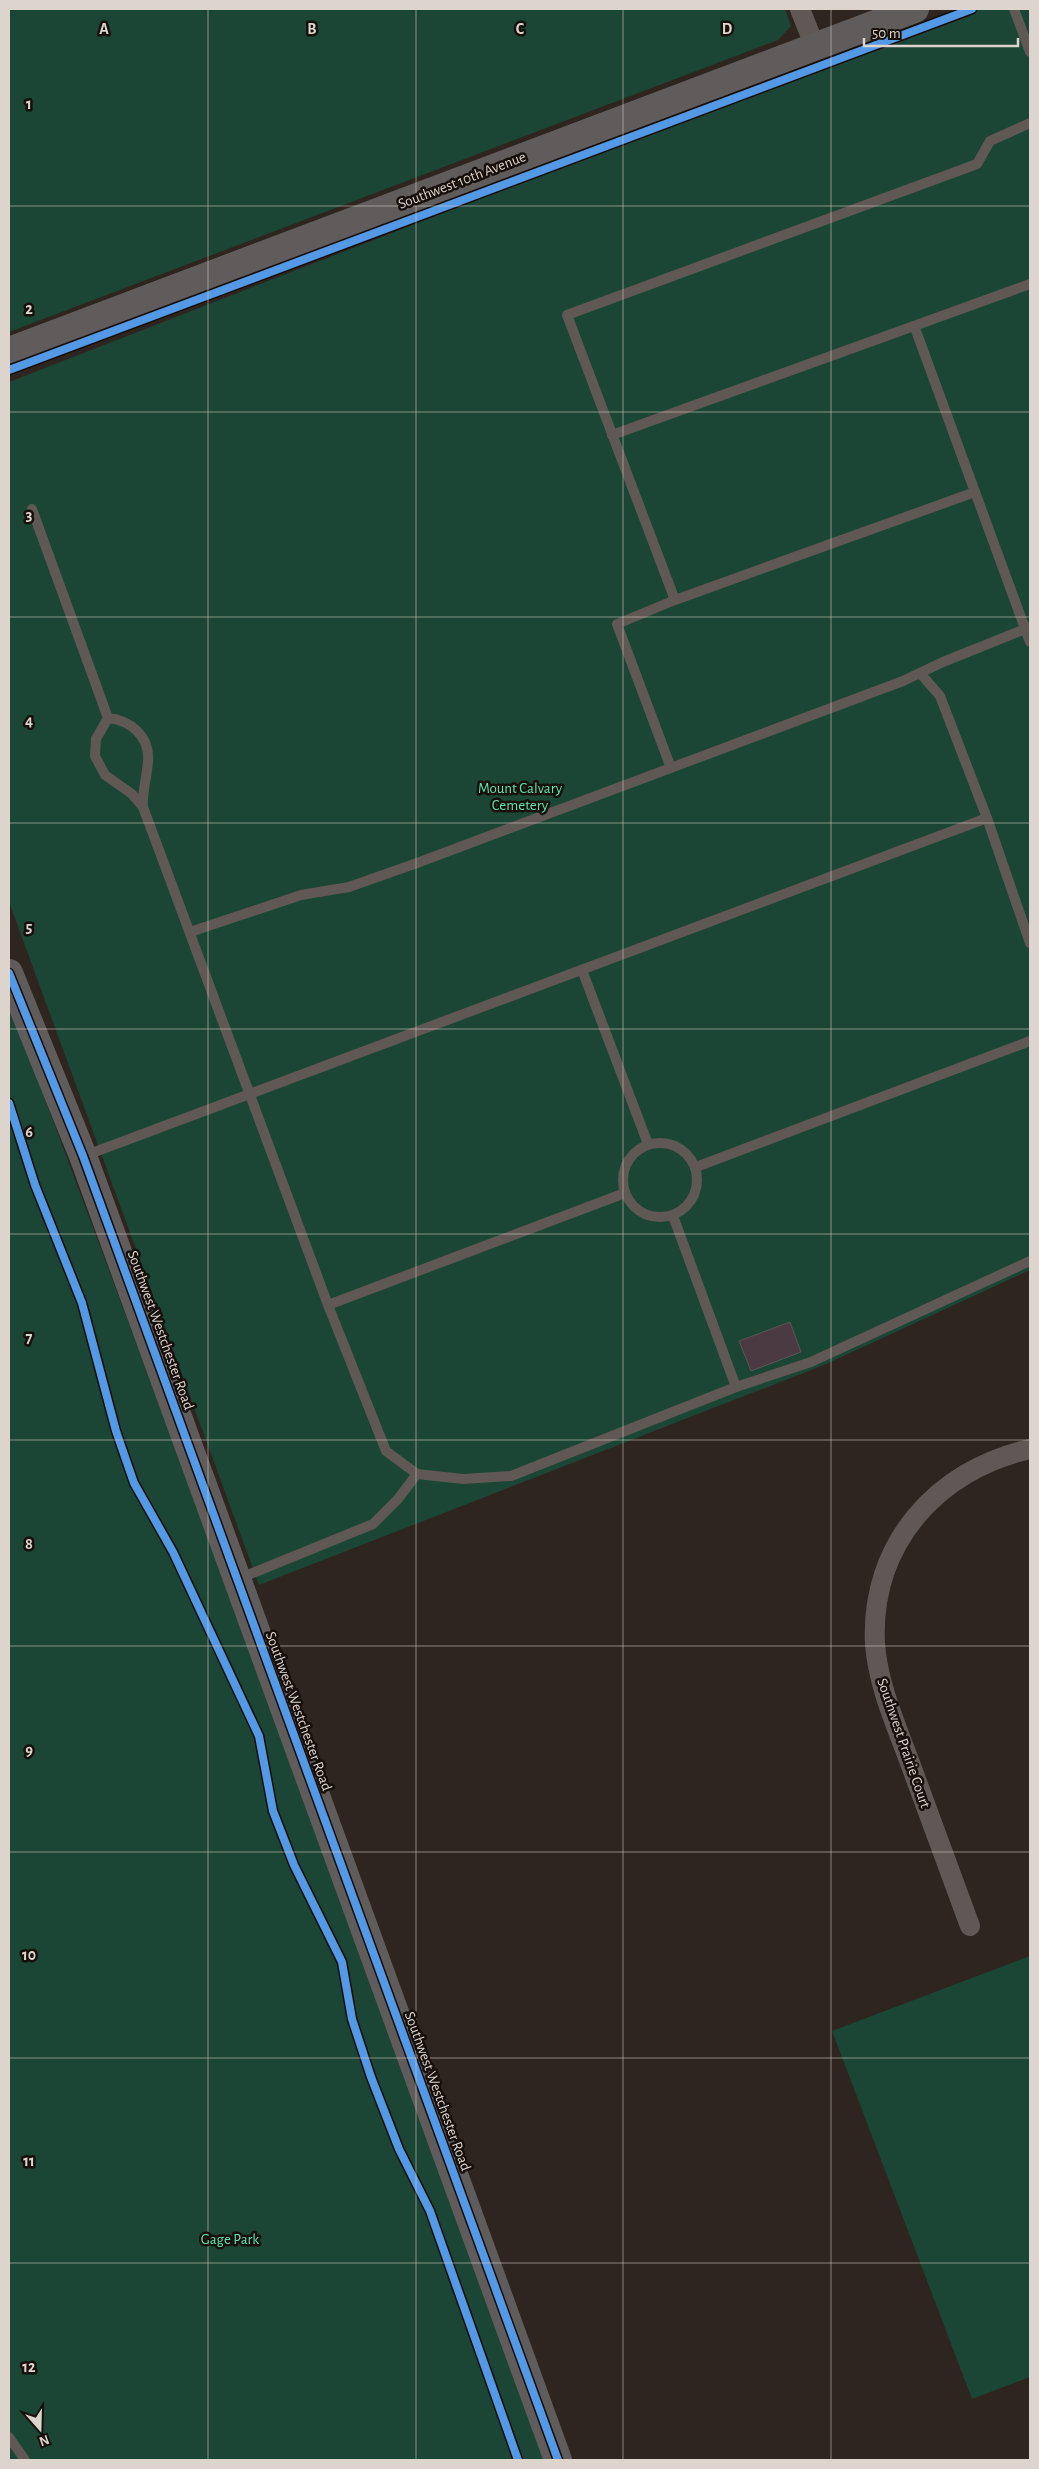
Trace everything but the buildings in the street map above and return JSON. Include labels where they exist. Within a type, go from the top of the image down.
[{"type":"street","points":[[800,9],[815,47]]},
{"type":"street","name":"Southwest 10th Avenue","points":[[9,351],[915,9]]},
{"type":"street","name":"Southwest Westchester Road","points":[[9,973],[14,1001],[83,1156],[558,2460]]},
{"type":"street","name":"Southwest Prairie Court","points":[[970,1926],[884,1692],[876,1644],[876,1618],[887,1565],[901,1536],[920,1511],[944,1488],[969,1471],[994,1460],[1030,1450]]},
{"type":"lane","points":[[1014,9],[1030,52]]},
{"type":"lane","points":[[674,600],[567,315],[977,164],[990,141],[1030,123]]},
{"type":"lane","points":[[612,435],[915,328],[1030,284]]},
{"type":"lane","points":[[915,328],[975,492],[1028,628],[1030,642]]},
{"type":"lane","points":[[671,768],[618,624],[674,600],[975,492]]},
{"type":"lane","points":[[32,508],[108,718],[96,739],[95,756],[106,775],[132,794],[143,807]]},
{"type":"lane","points":[[190,932],[300,895],[349,887],[671,768],[920,672],[1028,628]]},
{"type":"lane","points":[[920,672],[940,696],[987,818],[1030,942]]},
{"type":"lane","points":[[108,718],[122,719],[136,728],[146,746],[148,760],[142,793],[143,807],[328,1305],[386,1451],[417,1474],[463,1479],[511,1476],[736,1387],[811,1362],[1030,1261]]},
{"type":"lane","points":[[83,1156],[251,1096],[987,818]]},
{"type":"lane","points":[[582,970],[648,1144]]},
{"type":"lane","points":[[696,1167],[1030,1041]]},
{"type":"lane","points":[[662,1142],[677,1146],[689,1155],[696,1167],[698,1182],[695,1196],[686,1208],[673,1216],[659,1218],[644,1214],[632,1205],[625,1193],[623,1178],[626,1164],[635,1152],[648,1144],[662,1142]]},
{"type":"lane","points":[[328,1305],[625,1193]]},
{"type":"lane","points":[[673,1216],[736,1387]]},
{"type":"lane","points":[[237,1579],[373,1524],[398,1499],[417,1474]]},
{"type":"lane","points":[[9,2438],[25,2460]]},
{"type":"green space","points":[[9,9],[785,9],[791,26],[778,40],[9,332]]},
{"type":"green space","name":"Mount Calvary Cemetery","points":[[967,9],[1030,9],[1030,1270],[824,1365],[259,1585],[9,902],[9,382]]},
{"type":"green space","name":"Gage Park","points":[[9,1003],[141,1356],[548,2460],[9,2460]]},
{"type":"green space","points":[[1030,1956],[1030,2377],[972,2399],[832,2031]]},
{"type":"cycle path","points":[[9,370],[972,9]]},
{"type":"cycle path","points":[[9,973],[83,1156],[558,2460]]},
{"type":"cycle path","points":[[9,1103],[35,1185],[82,1303],[116,1431],[134,1483],[173,1552],[259,1736],[273,1811],[294,1865],[342,1962],[352,2019],[371,2077],[399,2149],[430,2211],[518,2460]]}]
